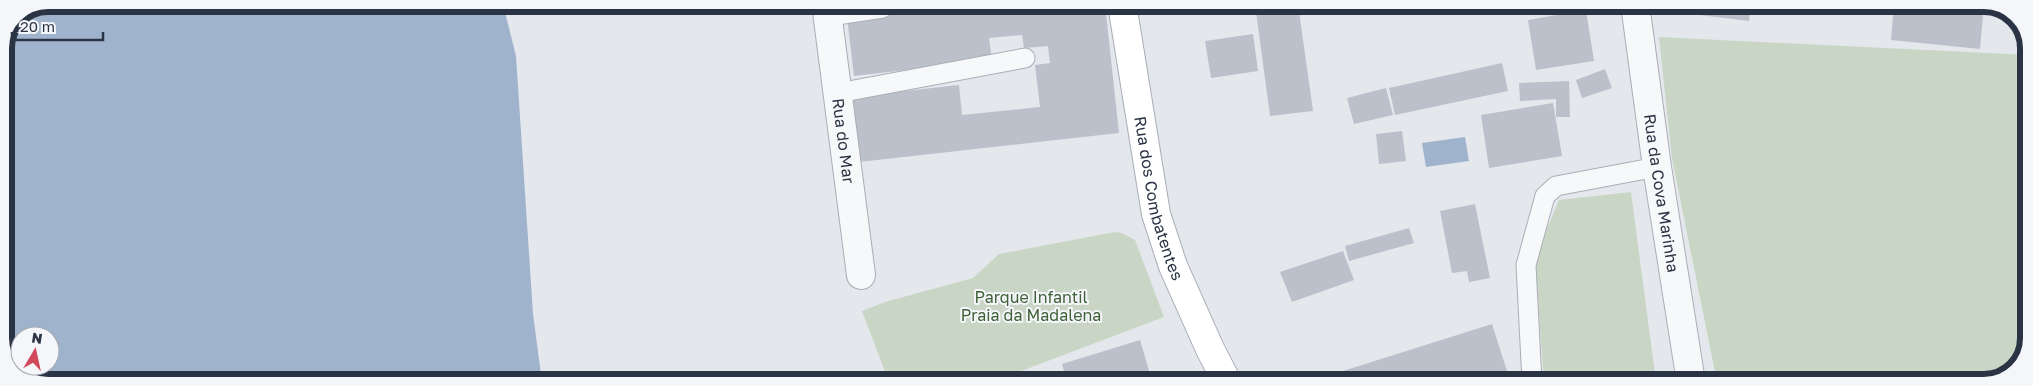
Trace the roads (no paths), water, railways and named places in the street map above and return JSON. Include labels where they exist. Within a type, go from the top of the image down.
[{"type":"main road","name":"Rua dos Combatentes","points":[[1123,12],[1156,214],[1173,266],[1223,374]]},
{"type":"street","name":"Rua do Mar","points":[[828,12],[861,276]]},
{"type":"street","name":"Rua da Cova Marinha","points":[[1636,12],[1657,167],[1690,374]]},
{"type":"lane","points":[[838,93],[1025,58]]},
{"type":"lane","points":[[1532,374],[1526,265],[1545,196],[1556,186],[1657,167]]},
{"type":"water","points":[[49,12],[505,12],[516,56],[533,314],[541,374],[60,374],[60,326],[13,326],[12,49],[15,35],[23,23],[35,15]]},
{"type":"water","points":[[1465,137],[1469,161],[1426,167],[1422,143]]},
{"type":"park label","name":"Parque Infantil Praia da Madalena","points":[[1031,306]]}]
